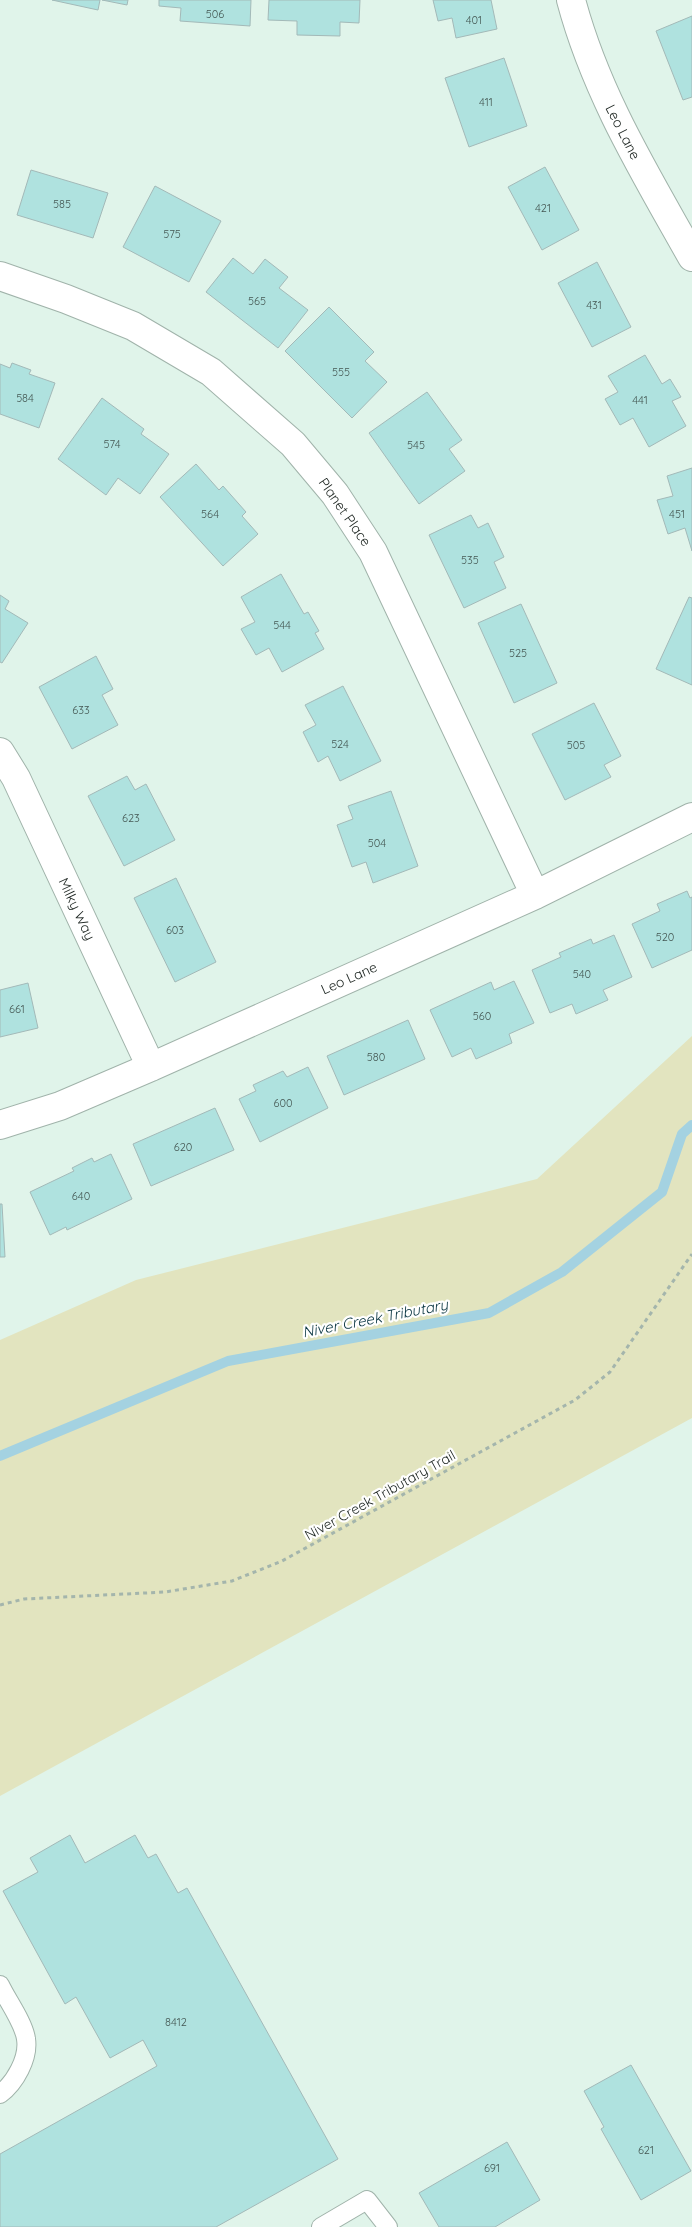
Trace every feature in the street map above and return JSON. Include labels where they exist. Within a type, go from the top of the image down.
[{"type":"street","name":"Leo Lane","points":[[571,0],[592,66],[615,120],[692,257]]},
{"type":"street","name":"Planet Place","points":[[0,276],[66,299],[133,326],[210,372],[293,444],[335,494],[372,552],[396,596],[534,895]]},
{"type":"street","name":"Milky Way","points":[[0,752],[16,778],[151,1067]]},
{"type":"street","name":"Leo Lane","points":[[0,1125],[60,1106],[151,1067],[534,895],[692,817]]},
{"type":"lane","points":[[0,1986],[26,2039],[23,2064],[8,2088],[0,2094]]},
{"type":"lane","points":[[321,2227],[367,2200],[388,2227]]},
{"type":"path","name":"Niver Creek Tributary Trail","points":[[0,1605],[24,1599],[164,1592],[232,1581],[282,1561],[575,1400],[610,1372],[692,1254]]},
{"type":"green space","points":[[692,1036],[692,1418],[0,1796],[0,1340],[136,1280],[537,1179]]},
{"type":"building","points":[[52,0],[100,0],[98,10]]},
{"type":"building","points":[[102,0],[128,0],[127,5]]},
{"type":"building","points":[[159,0],[251,0],[250,26],[180,21],[181,8],[159,6]]},
{"type":"building","points":[[269,0],[360,0],[359,23],[340,22],[340,36],[297,35],[297,21],[268,20]]},
{"type":"building","points":[[433,0],[491,0],[497,29],[456,38],[452,18],[438,21]]},
{"type":"building","points":[[692,16],[692,97],[683,100],[656,31]]},
{"type":"building","points":[[504,58],[527,126],[469,147],[445,78]]},
{"type":"building","points":[[545,167],[579,230],[542,250],[508,187]]},
{"type":"building","points":[[31,170],[108,193],[93,238],[17,215]]},
{"type":"building","points":[[155,186],[221,221],[189,282],[123,247]]},
{"type":"building","points":[[233,258],[253,274],[265,259],[288,277],[279,288],[308,310],[278,348],[206,292]]},
{"type":"building","points":[[597,262],[631,327],[592,347],[558,283]]},
{"type":"building","points":[[329,307],[374,352],[365,361],[387,382],[352,418],[285,351]]},
{"type":"building","points":[[645,355],[662,384],[670,379],[681,397],[672,401],[686,426],[649,447],[633,418],[620,425],[605,399],[618,392],[608,376]]},
{"type":"building","points":[[12,363],[31,370],[29,374],[55,383],[39,428],[0,414],[0,364],[10,368]]},
{"type":"building","points":[[427,392],[462,440],[449,449],[465,471],[419,504],[369,433]]},
{"type":"building","points":[[102,398],[144,429],[141,434],[169,454],[140,494],[118,478],[106,495],[58,459]]},
{"type":"building","points":[[196,464],[219,490],[223,486],[246,512],[242,516],[258,534],[223,566],[160,497]]},
{"type":"building","points":[[692,468],[692,551],[685,528],[668,534],[657,500],[673,496],[667,476]]},
{"type":"building","points":[[471,515],[478,528],[488,523],[504,557],[494,562],[506,588],[464,608],[429,535]]},
{"type":"building","points":[[281,574],[304,614],[308,612],[319,631],[315,633],[324,649],[282,672],[269,648],[256,655],[241,629],[255,622],[241,597]]},
{"type":"building","points":[[0,595],[9,601],[5,609],[28,623],[2,663],[0,662]]},
{"type":"building","points":[[689,597],[692,598],[692,685],[656,669]]},
{"type":"building","points":[[521,604],[557,683],[514,703],[478,623]]},
{"type":"building","points":[[96,656],[113,689],[102,695],[118,725],[72,749],[39,687]]},
{"type":"building","points":[[343,686],[381,761],[340,781],[328,756],[318,762],[303,732],[316,725],[305,705]]},
{"type":"building","points":[[594,703],[621,756],[604,765],[611,777],[565,800],[532,734]]},
{"type":"building","points":[[127,776],[135,790],[146,784],[175,840],[124,866],[88,796]]},
{"type":"building","points":[[391,791],[418,866],[373,883],[366,862],[352,867],[337,825],[353,819],[348,806]]},
{"type":"building","points":[[176,878],[216,962],[175,982],[134,898]]},
{"type":"building","points":[[687,891],[690,898],[692,897],[692,950],[652,968],[632,924],[660,911],[657,904]]},
{"type":"building","points":[[614,935],[632,977],[603,990],[608,1000],[576,1014],[572,1004],[550,1013],[532,970],[561,957],[559,953],[591,939],[593,944]]},
{"type":"building","points":[[514,981],[534,1023],[509,1034],[512,1043],[476,1059],[471,1048],[452,1057],[430,1010],[491,982],[494,990]]},
{"type":"building","points":[[28,983],[38,1028],[0,1037],[0,990]]},
{"type":"building","points":[[408,1020],[425,1059],[344,1095],[327,1056]]},
{"type":"building","points":[[308,1067],[328,1108],[260,1142],[239,1099],[256,1091],[253,1085],[283,1071],[287,1077]]},
{"type":"building","points":[[215,1108],[234,1150],[151,1186],[133,1144]]},
{"type":"building","points":[[111,1154],[132,1199],[67,1230],[66,1227],[50,1235],[30,1192],[74,1171],[72,1168],[92,1158],[94,1162]]},
{"type":"building","points":[[0,1204],[2,1204],[5,1257],[0,1257]]},
{"type":"building","points":[[70,1835],[85,1863],[135,1835],[148,1858],[156,1854],[178,1893],[187,1888],[338,2159],[216,2227],[0,2227],[0,2154],[157,2066],[143,2040],[110,2058],[76,1997],[65,2004],[3,1891],[38,1872],[30,1858]]},
{"type":"building","points":[[631,2065],[691,2171],[641,2200],[601,2129],[604,2127],[584,2091]]},
{"type":"building","points":[[507,2142],[540,2200],[495,2227],[439,2227],[419,2193]]},
{"type":"waterway","name":"Niver Creek Tributary","points":[[0,1456],[228,1361],[489,1313],[562,1272],[662,1192],[682,1134],[692,1125]]}]
